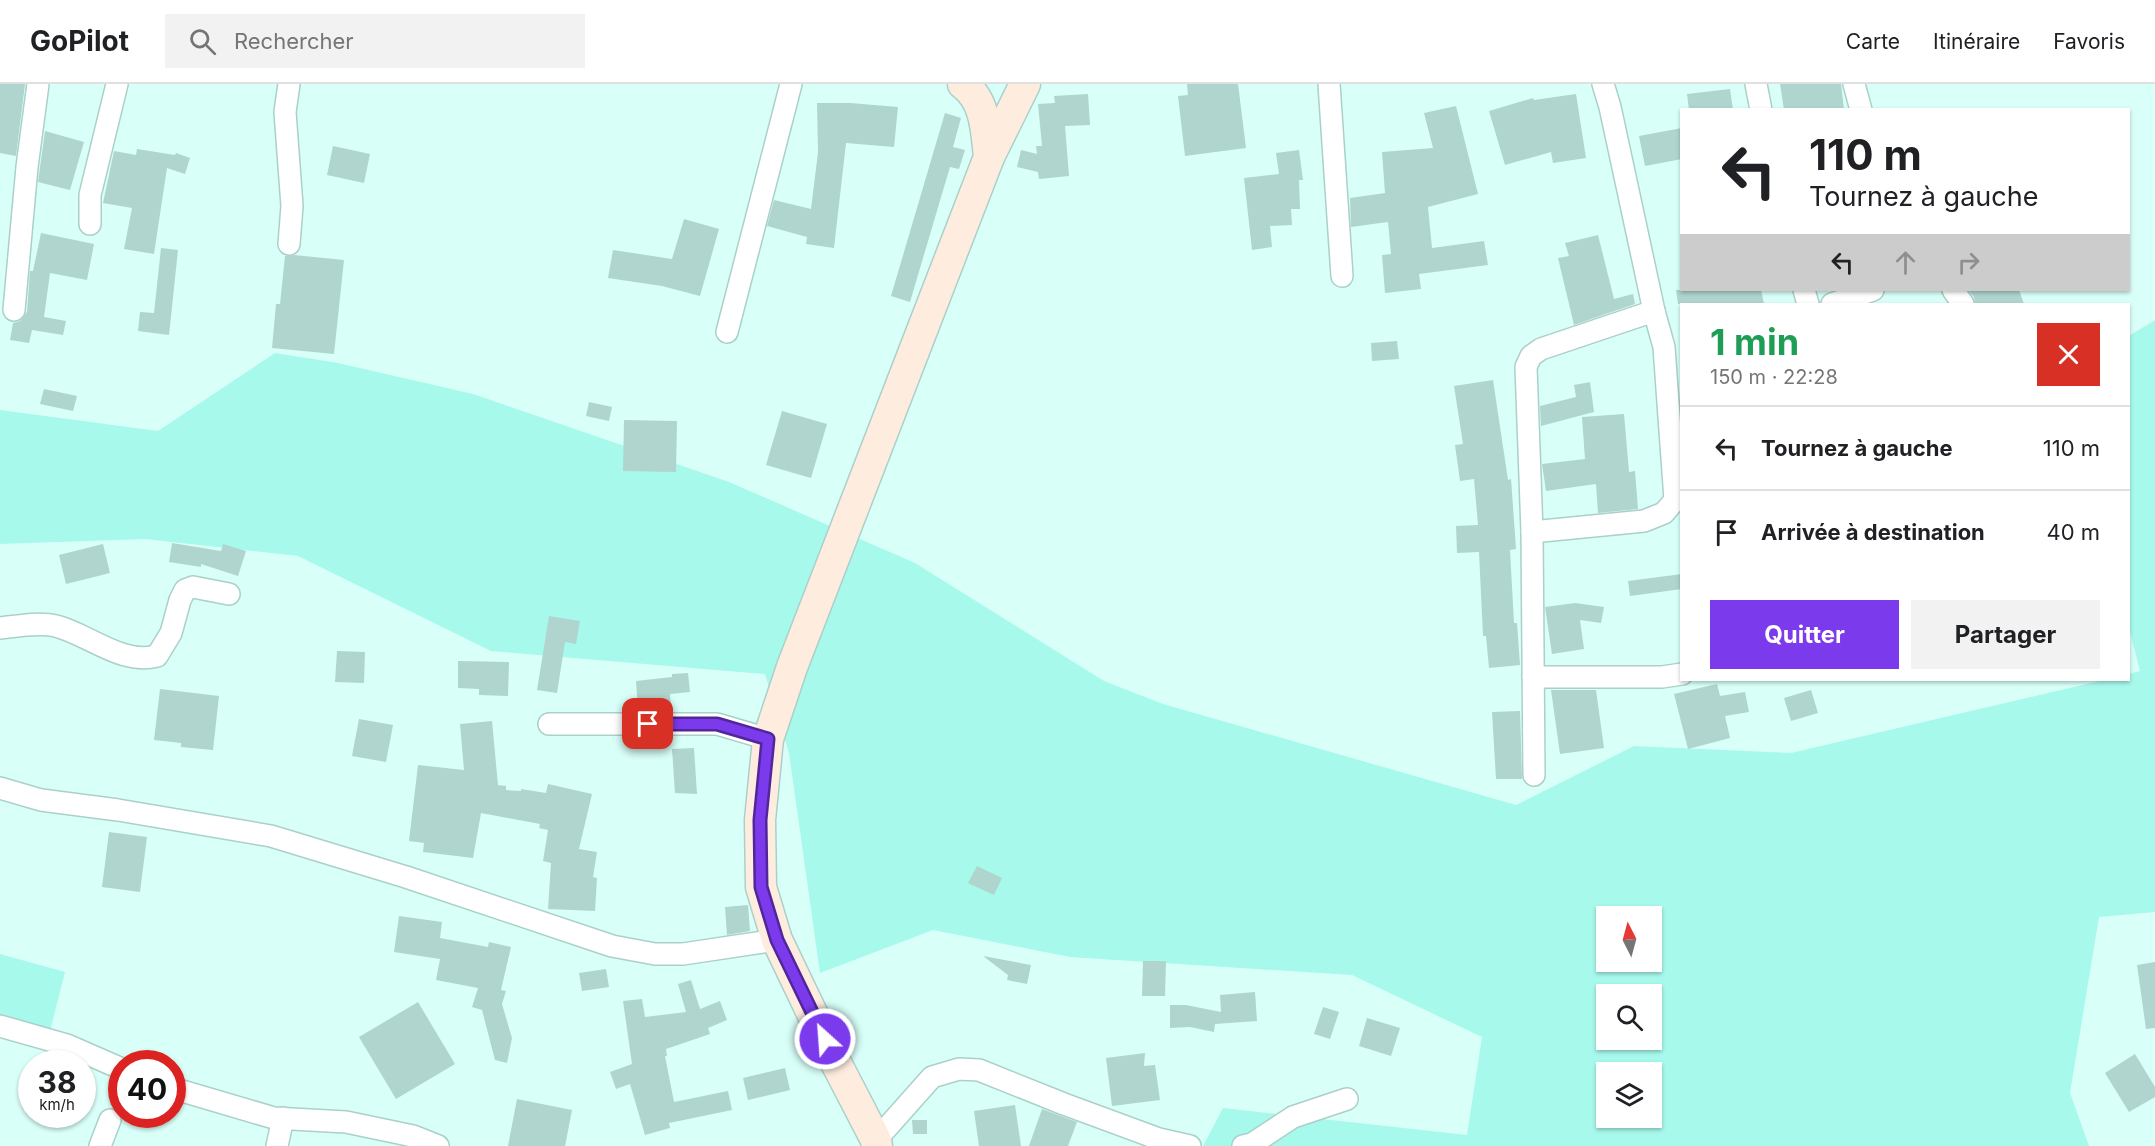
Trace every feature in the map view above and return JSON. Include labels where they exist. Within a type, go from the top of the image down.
[{"type":"street","points":[[14,310],[27,167],[38,84]]},
{"type":"street","points":[[90,224],[90,195],[117,84]]},
{"type":"street","points":[[289,84],[285,112],[292,206],[289,244]]},
{"type":"street","points":[[727,332],[791,84]]},
{"type":"street","points":[[963,84],[973,91],[985,117],[989,157]]},
{"type":"street","points":[[1025,84],[989,157],[796,656],[768,739],[760,820],[761,887],[777,940],[877,1143],[932,1077],[959,1069],[979,1070],[1138,1131],[1190,1146]]},
{"type":"street","points":[[1329,84],[1342,276]]},
{"type":"street","points":[[1532,532],[1644,521],[1664,513],[1675,500],[1673,345],[1654,311],[1603,84]]},
{"type":"street","points":[[1756,84],[1761,108]]},
{"type":"street","points":[[1854,84],[1860,108]]},
{"type":"street","points":[[1835,303],[1870,291]]},
{"type":"street","points":[[1534,775],[1532,532],[1526,367],[1531,356],[1541,349],[1654,311]]},
{"type":"street","points":[[0,627],[53,625],[75,632],[132,658],[144,659],[157,656],[171,633],[185,590],[193,587],[229,594]]},
{"type":"street","points":[[1533,677],[1662,677],[1680,674]]},
{"type":"street","points":[[549,724],[717,724],[768,739]]},
{"type":"street","points":[[0,788],[41,800],[118,810],[271,836],[406,877],[612,946],[655,954],[683,954],[777,940]]},
{"type":"street","points":[[0,1026],[67,1045],[108,1063]]},
{"type":"street","points":[[186,1092],[274,1118],[346,1122],[413,1136],[438,1146]]},
{"type":"street","points":[[1243,1146],[1252,1144],[1293,1117],[1347,1099]]},
{"type":"street","points":[[277,1146],[283,1118]]},
{"type":"street","points":[[100,1146],[108,1125]]},
{"type":"green space","points":[[2155,320],[2155,912],[2099,917],[2070,1093],[2089,1146],[1203,1146],[1223,1108],[1467,1135],[1482,1037],[1352,975],[1070,957],[933,930],[820,973],[789,753],[765,674],[491,651],[298,556],[145,539],[0,544],[0,410],[158,431],[275,353],[338,363],[473,394],[729,482],[915,563],[1104,681],[1163,704],[1516,805],[1634,746],[1791,753],[2100,681],[2130,681],[2130,674],[2140,671],[2130,632],[2130,335]]},
{"type":"green space","points":[[0,954],[65,972],[48,1039],[0,1032]]},
{"type":"building","points":[[0,84],[25,84],[16,156],[0,153]]},
{"type":"building","points":[[1187,84],[1238,84],[1246,148],[1185,156],[1178,96],[1188,95]]},
{"type":"building","points":[[1780,84],[1841,84],[1844,108],[1784,108]]},
{"type":"building","points":[[1730,89],[1733,108],[1689,108],[1687,94]]},
{"type":"building","points":[[1088,94],[1090,125],[1065,126],[1069,176],[1039,179],[1038,172],[1017,167],[1021,150],[1037,154],[1036,146],[1042,146],[1038,104],[1055,103],[1054,96]]},
{"type":"building","points":[[1576,94],[1586,158],[1553,163],[1551,152],[1505,165],[1489,111],[1533,98],[1534,100]]},
{"type":"building","points":[[817,103],[898,107],[894,147],[846,143],[834,248],[806,244],[807,237],[767,226],[774,200],[811,209],[818,152]]},
{"type":"building","points":[[1456,106],[1478,194],[1428,207],[1432,248],[1484,241],[1488,265],[1419,274],[1421,289],[1385,293],[1382,255],[1391,254],[1388,222],[1351,227],[1350,198],[1385,193],[1382,152],[1433,148],[1424,113]]},
{"type":"building","points":[[945,113],[961,118],[953,147],[965,150],[959,169],[950,167],[910,302],[891,296]]},
{"type":"building","points":[[1680,128],[1680,159],[1645,166],[1639,136]]},
{"type":"building","points":[[45,131],[84,142],[70,190],[38,182]]},
{"type":"building","points":[[333,146],[370,154],[364,183],[327,175]]},
{"type":"building","points":[[137,149],[175,155],[176,153],[190,158],[185,174],[167,168],[154,254],[124,249],[132,208],[103,203],[114,151],[136,155]]},
{"type":"building","points":[[1299,150],[1303,180],[1299,180],[1300,209],[1291,209],[1292,225],[1270,226],[1272,247],[1252,250],[1244,178],[1279,174],[1276,153]]},
{"type":"building","points":[[684,219],[719,229],[700,296],[662,286],[608,278],[613,250],[672,259]]},
{"type":"building","points":[[41,233],[94,244],[87,280],[50,273],[44,317],[66,321],[63,335],[32,330],[29,343],[10,340],[13,323],[20,321],[27,312],[30,271],[33,271]]},
{"type":"building","points":[[1598,235],[1614,299],[1633,294],[1635,304],[1574,325],[1558,258],[1569,256],[1565,243]]},
{"type":"building","points":[[161,248],[178,250],[169,335],[138,331],[140,312],[154,313]]},
{"type":"building","points":[[285,256],[344,260],[334,354],[272,348],[276,304],[280,304]]},
{"type":"building","points":[[1676,290],[1761,291],[1764,303],[1680,303],[1678,304]]},
{"type":"building","points":[[1969,291],[2019,291],[2024,303],[1975,303],[1974,297]]},
{"type":"building","points":[[1397,341],[1399,359],[1372,361],[1371,343]]},
{"type":"building","points":[[1493,380],[1508,480],[1511,479],[1516,549],[1510,550],[1514,623],[1517,623],[1520,665],[1489,668],[1486,636],[1483,636],[1479,552],[1457,553],[1456,526],[1478,525],[1474,479],[1460,481],[1455,445],[1463,444],[1454,386]]},
{"type":"building","points":[[1590,382],[1594,412],[1541,426],[1540,406],[1576,397],[1574,385]]},
{"type":"building","points":[[44,389],[77,396],[73,411],[40,404]]},
{"type":"building","points":[[589,402],[612,407],[609,421],[586,416]]},
{"type":"building","points":[[782,411],[827,424],[811,478],[766,465]]},
{"type":"building","points":[[1624,414],[1629,472],[1635,471],[1638,509],[1598,513],[1596,484],[1546,491],[1542,464],[1585,459],[1582,417]]},
{"type":"building","points":[[624,420],[677,421],[676,472],[623,471]]},
{"type":"building","points":[[172,543],[221,551],[223,544],[246,551],[238,576],[201,564],[201,567],[169,562]]},
{"type":"building","points":[[103,544],[110,573],[66,584],[59,555]]},
{"type":"building","points":[[1680,574],[1680,589],[1630,596],[1628,581]]},
{"type":"building","points":[[1575,603],[1604,607],[1601,623],[1580,620],[1584,649],[1552,654],[1545,607]]},
{"type":"building","points":[[549,616],[580,621],[576,644],[565,642],[557,693],[537,690]]},
{"type":"building","points":[[337,651],[365,652],[364,683],[335,682]]},
{"type":"building","points":[[458,661],[509,662],[508,696],[479,695],[479,689],[458,688]]},
{"type":"building","points":[[688,673],[690,692],[670,694],[671,707],[638,710],[636,681]]},
{"type":"building","points":[[1717,684],[1720,696],[1745,692],[1749,712],[1725,716],[1730,738],[1688,749],[1674,694]]},
{"type":"building","points":[[160,689],[219,696],[213,750],[181,747],[181,743],[154,740]]},
{"type":"building","points":[[1551,690],[1596,690],[1604,748],[1560,754]]},
{"type":"building","points":[[1811,690],[1818,713],[1791,721],[1784,698]]},
{"type":"building","points":[[1520,711],[1522,779],[1496,779],[1492,712]]},
{"type":"building","points":[[359,719],[393,725],[386,762],[352,756]]},
{"type":"building","points":[[492,721],[498,785],[506,786],[506,790],[521,791],[521,789],[546,793],[548,784],[592,794],[579,849],[597,852],[593,877],[597,878],[595,911],[548,909],[551,863],[543,861],[548,830],[539,828],[540,824],[481,813],[473,858],[423,852],[424,843],[409,841],[418,765],[464,770],[460,724]]},
{"type":"building","points":[[694,748],[697,794],[675,793],[672,749]]},
{"type":"building","points":[[109,832],[147,837],[140,892],[102,887]]},
{"type":"building","points":[[977,866],[1002,878],[994,895],[968,883]]},
{"type":"building","points":[[748,905],[750,931],[727,935],[725,907]]},
{"type":"building","points":[[399,916],[442,922],[440,938],[488,947],[489,942],[511,947],[501,990],[506,991],[502,1004],[512,1038],[507,1063],[495,1060],[482,1010],[472,1007],[478,988],[436,980],[440,959],[394,952]]},
{"type":"building","points":[[983,956],[1031,965],[1027,984],[1007,980],[1008,975]]},
{"type":"building","points":[[1143,961],[1166,961],[1165,996],[1142,996]]},
{"type":"building","points":[[2155,962],[2155,1028],[2146,1029],[2137,965]]},
{"type":"building","points":[[606,969],[609,987],[582,991],[579,973]]},
{"type":"building","points":[[691,980],[700,1009],[720,1001],[727,1020],[708,1028],[710,1034],[666,1049],[667,1056],[665,1056],[674,1102],[728,1091],[732,1110],[669,1123],[670,1128],[645,1135],[630,1084],[616,1089],[610,1072],[632,1064],[623,1001],[642,999],[645,1017],[686,1012],[678,984]]},
{"type":"building","points":[[1255,992],[1257,1021],[1215,1024],[1214,1032],[1190,1027],[1170,1028],[1170,1005],[1186,1005],[1221,1012],[1220,995]]},
{"type":"building","points":[[418,1002],[455,1064],[396,1099],[359,1037]]},
{"type":"building","points":[[1323,1007],[1339,1012],[1330,1039],[1314,1034]]},
{"type":"building","points":[[1367,1018],[1400,1028],[1391,1056],[1359,1046]]},
{"type":"building","points":[[1145,1053],[1144,1066],[1155,1065],[1160,1100],[1112,1106],[1106,1058]]},
{"type":"building","points":[[2135,1054],[2155,1087],[2155,1097],[2129,1112],[2105,1073]]},
{"type":"building","points":[[785,1068],[790,1090],[748,1100],[743,1078]]},
{"type":"building","points":[[517,1099],[572,1110],[565,1146],[508,1146]]},
{"type":"building","points":[[1015,1105],[1021,1146],[979,1146],[974,1111]]},
{"type":"building","points":[[1042,1109],[1077,1122],[1068,1146],[1029,1146]]},
{"type":"building","points":[[912,1120],[927,1120],[927,1134],[913,1134]]},
{"type":"route","points":[[648,724],[717,724],[768,739],[760,820],[761,887],[777,940],[825,1039]]}]
